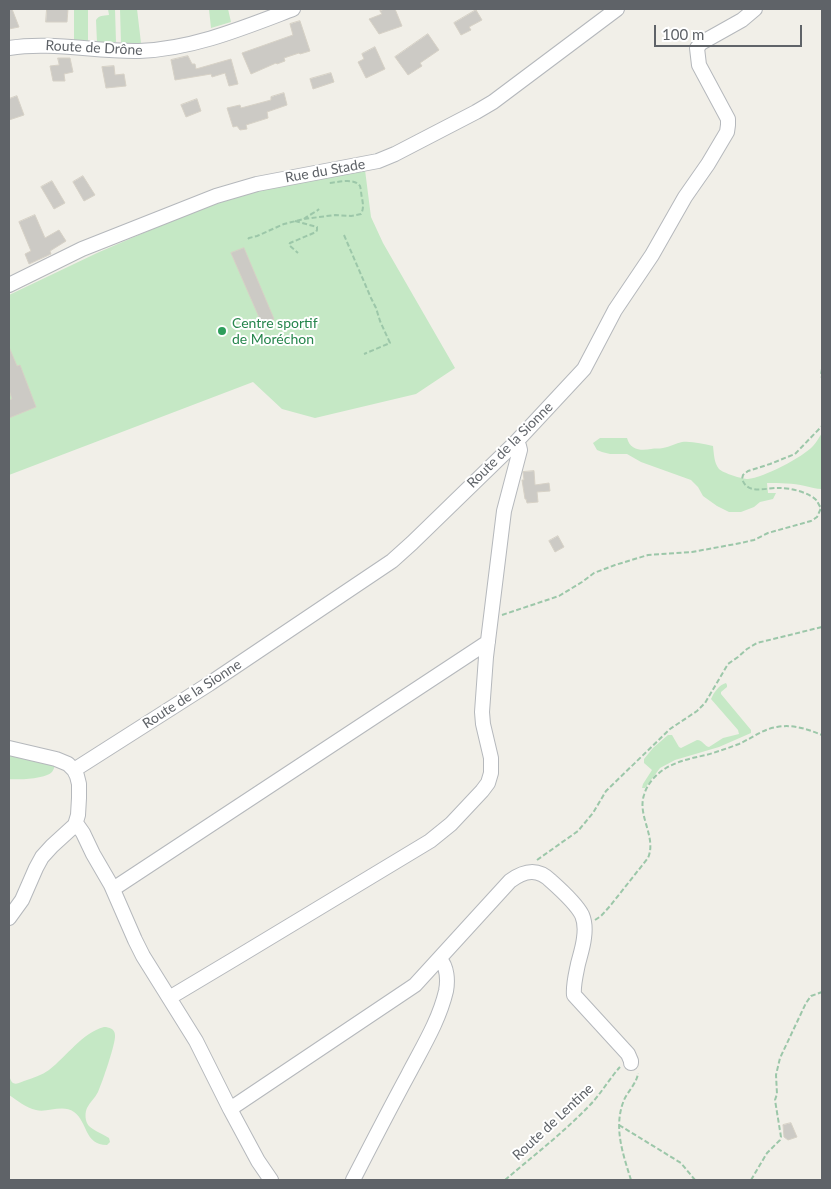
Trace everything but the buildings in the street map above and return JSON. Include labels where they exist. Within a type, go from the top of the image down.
[{"type":"street","name":"Route de Drône","points":[[9,48],[42,45],[126,51],[168,48],[195,43],[293,9]]},
{"type":"street","name":"Rue du Stade","points":[[9,285],[82,249],[216,196],[244,187],[372,163],[394,154],[493,102],[617,9]]},
{"type":"street","name":"Route de la Sionne","points":[[74,770],[209,684],[384,567],[406,549],[516,442],[584,369],[615,310],[652,255],[685,197],[727,132],[728,119],[699,66],[697,48],[706,40],[742,20],[755,9]]},
{"type":"street","points":[[168,998],[430,841],[456,819],[488,783],[492,770],[491,758],[482,712],[488,642],[504,511],[520,450],[516,442]]},
{"type":"street","points":[[113,889],[488,642]]},
{"type":"street","points":[[9,748],[62,760],[74,770],[79,784],[76,823],[42,857],[22,900],[9,918]]},
{"type":"street","points":[[76,823],[113,889],[137,945],[196,1041],[258,1161],[271,1180]]},
{"type":"street","points":[[230,1109],[415,985],[510,881],[522,874],[535,872],[545,875],[582,915],[585,937],[575,980],[574,995],[628,1054],[631,1063]]},
{"type":"street","points":[[352,1180],[438,1016],[447,984],[445,966],[440,959]]},
{"type":"path","points":[[248,239],[284,224],[304,219],[361,214],[364,208],[358,184],[349,182],[324,184]]},
{"type":"path","points":[[304,219],[318,209]]},
{"type":"path","points":[[295,221],[314,226],[318,230],[290,243],[289,245],[298,253]]},
{"type":"path","points":[[344,235],[390,343],[364,354]]},
{"type":"path","points":[[822,369],[822,378]]},
{"type":"path","points":[[491,619],[558,596],[594,573],[615,565],[648,555],[692,552],[741,544],[768,533],[817,518],[821,508],[813,498],[791,489],[754,489],[747,487],[742,479],[743,475],[748,471],[795,454],[822,426]]},
{"type":"path","points":[[522,874],[522,871],[578,831],[593,813],[606,791],[670,729],[697,711],[705,703],[728,664],[757,643],[822,627]]},
{"type":"path","points":[[584,923],[597,919],[605,912],[648,858],[650,843],[642,813],[642,803],[649,784],[663,770],[675,764],[720,751],[776,727],[789,726],[822,734]]},
{"type":"path","points":[[751,1180],[767,1153],[781,1137],[775,1100],[777,1094],[777,1071],[782,1052],[806,1003],[811,996],[822,992]]},
{"type":"path","points":[[631,1063],[635,1066],[638,1075],[625,1099],[619,1125],[621,1145],[631,1180]]},
{"type":"path","name":"Route de Lentine","points":[[505,1180],[589,1106],[621,1066],[631,1063]]},
{"type":"path","points":[[619,1125],[681,1163],[695,1180]]},
{"type":"green space","points":[[74,9],[88,9],[88,41],[74,41]]},
{"type":"green space","points":[[108,9],[115,9],[116,42],[97,43],[96,20],[100,16],[109,15]]},
{"type":"green space","points":[[120,9],[137,9],[141,43],[121,43]]},
{"type":"green space","points":[[209,9],[228,9],[231,22],[211,28]]},
{"type":"green space","name":"Centre sportif de Moréchon","points":[[365,170],[371,217],[383,243],[455,368],[416,394],[315,418],[282,409],[253,382],[9,475],[9,295],[97,253],[222,199],[275,185]]},
{"type":"green space","points":[[822,433],[822,489],[791,484],[767,483],[768,493],[776,493],[773,499],[760,502],[754,507],[741,512],[729,512],[717,506],[703,496],[691,480],[641,462],[627,454],[602,452],[597,450],[593,443],[600,438],[627,438],[633,447],[640,450],[668,447],[686,442],[713,446],[715,461],[719,469],[733,476],[748,479],[773,471],[801,456],[816,443]]},
{"type":"green space","points":[[726,683],[727,687],[721,694],[751,730],[751,733],[719,747],[675,760],[660,768],[645,788],[642,788],[652,770],[644,763],[644,759],[668,735],[672,735],[681,748],[697,740],[709,747],[723,738],[739,734],[738,730],[711,699],[717,689]]},
{"type":"green space","points":[[9,752],[55,765],[54,769],[49,774],[38,778],[9,779]]},
{"type":"green space","points":[[104,1027],[114,1031],[115,1039],[98,1092],[86,1111],[88,1125],[109,1138],[110,1142],[107,1145],[94,1141],[82,1121],[70,1110],[40,1111],[25,1106],[9,1095],[9,1072],[11,1081],[14,1084],[37,1076],[49,1070],[89,1034]]},
{"type":"place","name":"Centre sportif de Moréchon","points":[[222,331]]}]
